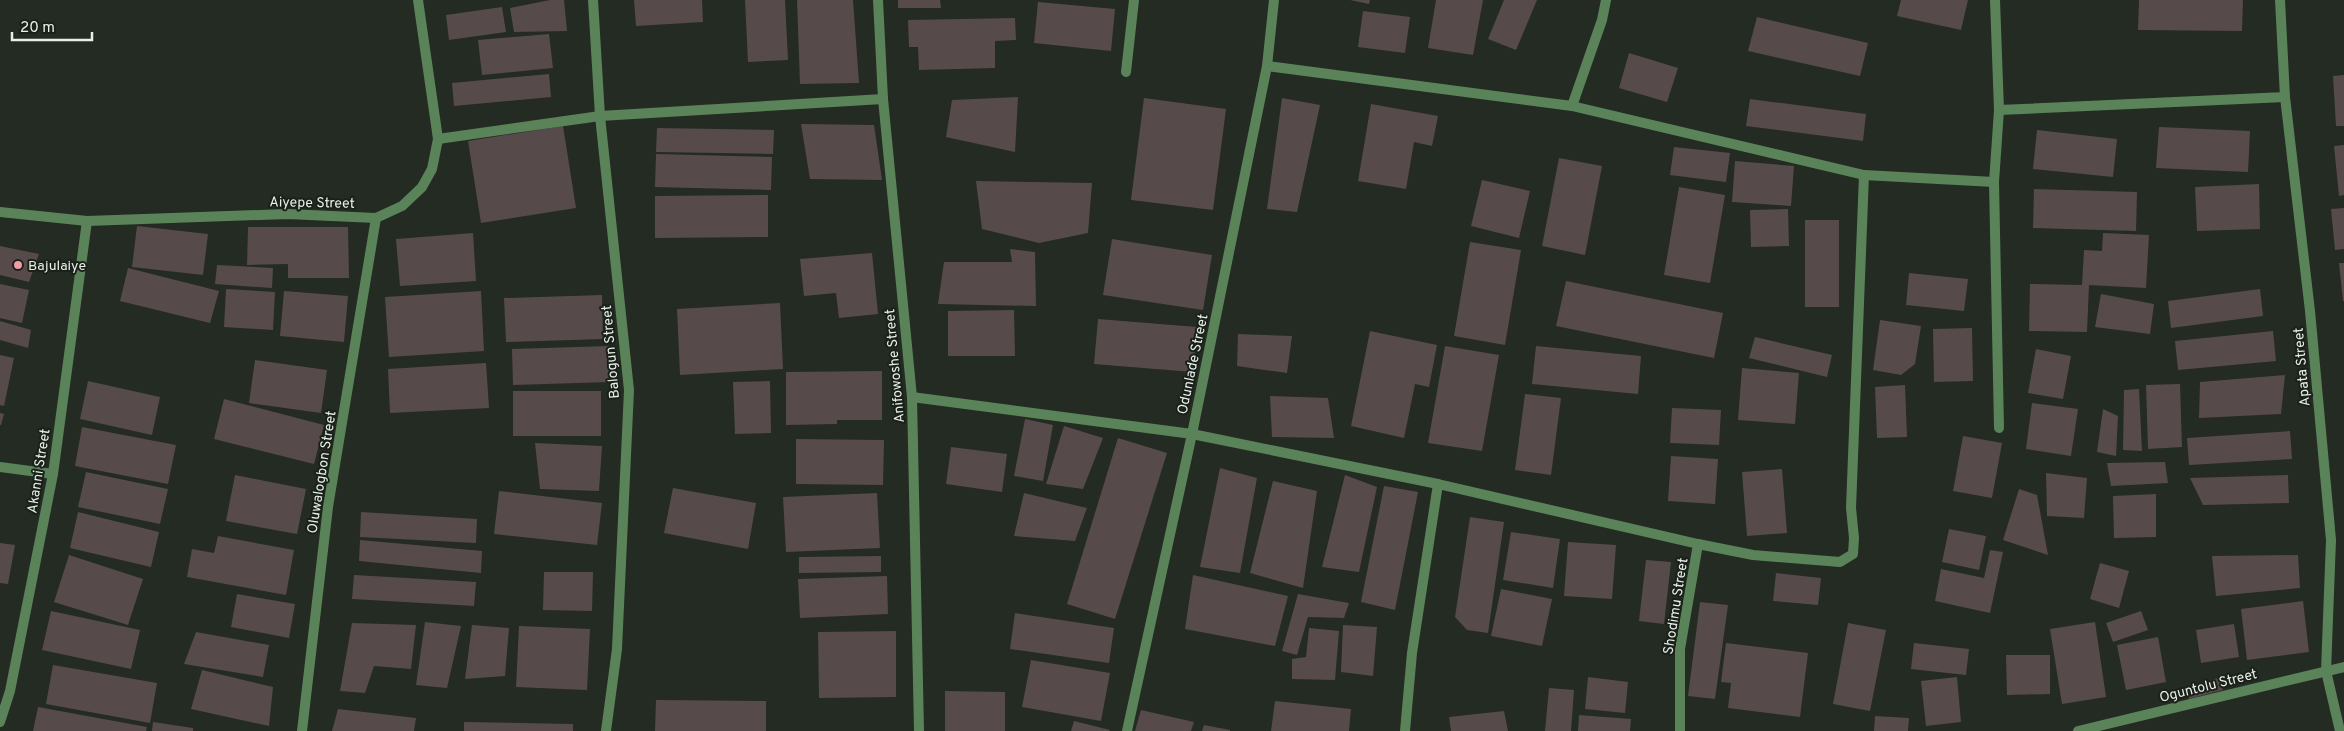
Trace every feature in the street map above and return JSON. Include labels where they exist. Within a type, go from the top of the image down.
[{"type":"street","name":"Aiyepe Street","points":[[0,212],[87,221],[287,214],[376,218],[402,206],[422,187],[432,169],[438,139],[418,0]]},
{"type":"street","name":"Balogun Street","points":[[593,0],[600,116],[629,390],[617,649],[606,731]]},
{"type":"street","name":"Anifowoshe Street","points":[[878,0],[883,99],[912,397],[919,731]]},
{"type":"street","points":[[1126,72],[1134,0]]},
{"type":"street","name":"Odunlade Street","points":[[1127,731],[1192,434],[1267,66],[1274,0]]},
{"type":"street","points":[[1572,106],[1602,20],[1606,0]]},
{"type":"street","points":[[1995,0],[1999,110],[1994,182],[1999,428]]},
{"type":"street","name":"Apata Street","points":[[2280,0],[2285,97],[2310,311],[2331,540],[2326,671],[2340,731]]},
{"type":"street","points":[[1267,66],[1572,106],[1864,175],[1994,182]]},
{"type":"street","points":[[1999,110],[2285,97]]},
{"type":"street","points":[[438,139],[600,116],[883,99]]},
{"type":"street","points":[[912,397],[1192,434],[1438,484],[1753,555],[1840,562],[1853,554],[1852,474],[1864,175]]},
{"type":"street","name":"Oluwalogbon Street","points":[[302,731],[328,507],[376,218]]},
{"type":"street","name":"Akanni Street","points":[[0,722],[10,691],[53,474],[87,221]]},
{"type":"street","points":[[0,467],[53,474]]},
{"type":"street","points":[[1405,731],[1412,653],[1438,484]]},
{"type":"street","name":"Shodimu Street","points":[[1680,731],[1680,649],[1698,544]]},
{"type":"street","name":"Oguntolu Street","points":[[2078,731],[2344,666]]},
{"type":"building","points":[[550,0],[564,0],[567,31],[514,32],[510,8]]},
{"type":"building","points":[[634,0],[702,0],[703,22],[636,26]]},
{"type":"building","points":[[745,0],[785,0],[788,60],[748,62]]},
{"type":"building","points":[[797,0],[853,0],[859,83],[800,84]]},
{"type":"building","points":[[898,0],[940,0],[941,8],[898,8]]},
{"type":"building","points":[[1350,0],[1370,0],[1369,4]]},
{"type":"building","points":[[1436,0],[1483,0],[1473,55],[1428,48]]},
{"type":"building","points":[[1504,0],[1537,0],[1516,50],[1488,39]]},
{"type":"building","points":[[1901,0],[1968,0],[1961,30],[1897,16]]},
{"type":"building","points":[[2139,0],[2243,0],[2242,31],[2138,30]]},
{"type":"building","points":[[1038,2],[1115,9],[1111,51],[1034,43]]},
{"type":"building","points":[[502,7],[506,32],[449,40],[446,15]]},
{"type":"building","points":[[1363,11],[1410,17],[1405,53],[1358,47]]},
{"type":"building","points":[[1757,17],[1868,43],[1860,76],[1748,51]]},
{"type":"building","points":[[1015,18],[1016,40],[995,41],[995,68],[919,70],[918,47],[909,47],[908,20]]},
{"type":"building","points":[[549,34],[553,68],[482,75],[478,40]]},
{"type":"building","points":[[1629,53],[1678,68],[1667,102],[1619,88]]},
{"type":"building","points":[[549,74],[551,97],[454,106],[452,83]]},
{"type":"building","points":[[2344,75],[2344,126],[2336,126],[2333,76]]},
{"type":"building","points":[[1018,97],[1015,152],[946,137],[952,100]]},
{"type":"building","points":[[1144,98],[1226,109],[1213,210],[1131,200]]},
{"type":"building","points":[[1282,98],[1320,105],[1297,212],[1267,209]]},
{"type":"building","points":[[1750,99],[1866,114],[1863,141],[1746,126]]},
{"type":"building","points":[[1371,104],[1438,116],[1432,146],[1414,142],[1406,189],[1358,181]]},
{"type":"building","points":[[801,124],[874,125],[882,180],[810,179]]},
{"type":"building","points":[[563,126],[576,208],[481,223],[468,141]]},
{"type":"building","points":[[2159,127],[2250,131],[2248,172],[2156,168]]},
{"type":"building","points":[[657,128],[774,130],[773,154],[656,152]]},
{"type":"building","points":[[2037,130],[2117,139],[2113,177],[2033,169]]},
{"type":"building","points":[[2344,145],[2344,195],[2339,196],[2334,146]]},
{"type":"building","points":[[1674,147],[1730,153],[1726,182],[1670,175]]},
{"type":"building","points":[[656,154],[772,157],[771,190],[655,187]]},
{"type":"building","points":[[1559,158],[1602,166],[1585,255],[1542,246]]},
{"type":"building","points":[[1735,161],[1794,166],[1791,206],[1732,202]]},
{"type":"building","points":[[1482,180],[1530,191],[1519,238],[1471,226]]},
{"type":"building","points":[[976,181],[1092,183],[1088,233],[1039,243],[982,229]]},
{"type":"building","points":[[2259,184],[2260,229],[2197,231],[2195,187]]},
{"type":"building","points":[[1679,187],[1725,195],[1710,283],[1664,275]]},
{"type":"building","points":[[2034,189],[2137,192],[2136,231],[2033,228]]},
{"type":"building","points":[[768,195],[768,237],[655,238],[655,196]]},
{"type":"building","points":[[2344,208],[2344,249],[2335,250],[2331,209]]},
{"type":"building","points":[[1788,209],[1789,246],[1751,247],[1750,210]]},
{"type":"building","points":[[1805,220],[1839,220],[1839,307],[1805,307]]},
{"type":"building","points":[[137,226],[208,234],[203,275],[132,267]]},
{"type":"building","points":[[248,227],[348,227],[349,278],[288,278],[288,264],[247,265]]},
{"type":"building","points":[[473,233],[476,281],[400,286],[396,239]]},
{"type":"building","points":[[2103,233],[2149,235],[2146,288],[2089,285],[2087,332],[2029,331],[2030,284],[2082,285],[2084,250],[2102,251]]},
{"type":"building","points":[[1112,239],[1212,255],[1203,310],[1103,295]]},
{"type":"building","points":[[1470,242],[1521,250],[1505,345],[1454,336]]},
{"type":"building","name":"Bajulaiye","points":[[0,246],[39,254],[29,282],[0,275]]},
{"type":"building","points":[[1010,249],[1035,252],[1036,306],[938,304],[944,262],[1012,262]]},
{"type":"building","points":[[872,253],[878,314],[839,318],[836,293],[804,296],[800,259]]},
{"type":"building","points":[[2339,263],[2344,263],[2344,301],[2343,301]]},
{"type":"building","points":[[217,265],[273,268],[272,288],[215,284]]},
{"type":"building","points":[[128,268],[219,291],[210,323],[120,301]]},
{"type":"building","points":[[1909,273],[1968,279],[1964,311],[1906,305]]},
{"type":"building","points":[[1566,281],[1723,313],[1714,358],[1556,326]]},
{"type":"building","name":"Bajulaiye","points":[[0,284],[29,290],[22,323],[0,318]]},
{"type":"building","points":[[226,289],[275,292],[273,330],[224,327]]},
{"type":"building","points":[[2260,289],[2263,316],[2171,328],[2168,301]]},
{"type":"building","points":[[284,291],[348,296],[344,342],[280,336]]},
{"type":"building","points":[[481,291],[484,351],[389,357],[385,297]]},
{"type":"building","points":[[2101,294],[2154,304],[2150,334],[2095,327]]},
{"type":"building","points":[[602,295],[603,339],[506,342],[504,298]]},
{"type":"building","points":[[780,303],[783,369],[680,375],[677,309]]},
{"type":"building","points":[[1014,310],[1015,356],[948,356],[948,311]]},
{"type":"building","points":[[1098,319],[1197,327],[1193,372],[1094,364]]},
{"type":"building","points":[[1880,320],[1921,326],[1915,364],[1901,375],[1873,370]]},
{"type":"building","points":[[0,321],[31,330],[28,348],[0,340]]},
{"type":"building","points":[[1972,328],[1973,381],[1934,382],[1933,329]]},
{"type":"building","points":[[1370,331],[1437,345],[1429,387],[1415,384],[1404,438],[1351,426]]},
{"type":"building","points":[[2273,331],[2276,361],[2178,370],[2175,341]]},
{"type":"building","points":[[1238,334],[1292,336],[1287,373],[1237,366]]},
{"type":"building","points":[[1755,337],[1832,355],[1827,377],[1749,358]]},
{"type":"building","points":[[609,346],[611,382],[513,385],[512,349]]},
{"type":"building","points":[[1445,346],[1499,355],[1482,451],[1428,443]]},
{"type":"building","points":[[1536,346],[1641,356],[1638,394],[1532,384]]},
{"type":"building","points":[[2036,349],[2071,356],[2063,399],[2028,393]]},
{"type":"building","points":[[0,355],[14,358],[4,406],[0,405]]},
{"type":"building","points":[[255,360],[327,370],[321,413],[249,403]]},
{"type":"building","points":[[486,363],[489,408],[390,413],[388,369]]},
{"type":"building","points":[[1742,368],[1799,373],[1795,424],[1738,420]]},
{"type":"building","points":[[882,371],[882,420],[837,420],[837,424],[786,425],[786,372]]},
{"type":"building","points":[[2285,375],[2281,414],[2199,418],[2200,382]]},
{"type":"building","points":[[88,381],[160,397],[152,435],[80,419]]},
{"type":"building","points":[[770,381],[771,433],[735,434],[733,382]]},
{"type":"building","points":[[2180,384],[2182,447],[2148,449],[2146,385]]},
{"type":"building","points":[[1905,385],[1907,437],[1877,438],[1875,387]]},
{"type":"building","points":[[2139,389],[2142,451],[2123,450],[2124,390]]},
{"type":"building","points":[[513,391],[601,391],[601,436],[513,436]]},
{"type":"building","points":[[1525,394],[1561,398],[1551,475],[1515,470]]},
{"type":"building","points":[[1270,396],[1328,398],[1334,438],[1272,437]]},
{"type":"building","points":[[224,399],[324,425],[314,464],[214,439]]},
{"type":"building","points":[[2032,403],[2078,409],[2071,456],[2026,449]]},
{"type":"building","points":[[1672,408],[1721,410],[1719,445],[1670,443]]},
{"type":"building","points":[[2103,409],[2118,416],[2116,456],[2097,452]]},
{"type":"building","points":[[0,413],[4,414],[1,425],[0,425]]},
{"type":"building","points":[[1025,419],[1053,425],[1043,481],[1014,476]]},
{"type":"building","points":[[1064,426],[1103,438],[1083,489],[1046,484]]},
{"type":"building","points":[[82,427],[176,445],[168,484],[75,466]]},
{"type":"building","points":[[2290,431],[2292,459],[2189,465],[2187,438]]},
{"type":"building","points":[[1963,436],[2002,443],[1992,498],[1953,491]]},
{"type":"building","points":[[1118,438],[1167,453],[1115,619],[1067,604]]},
{"type":"building","points":[[796,439],[884,440],[883,485],[796,484]]},
{"type":"building","points":[[535,443],[602,446],[599,491],[540,489]]},
{"type":"building","points":[[951,447],[1007,454],[1002,492],[946,484]]},
{"type":"building","points":[[1671,456],[1718,459],[1715,504],[1668,501]]},
{"type":"building","points":[[2165,462],[2168,483],[2111,486],[2107,463]]},
{"type":"building","points":[[1220,468],[1257,478],[1240,573],[1200,567]]},
{"type":"building","points":[[1782,469],[1787,533],[1747,536],[1742,472]]},
{"type":"building","points":[[86,472],[168,489],[160,524],[78,507]]},
{"type":"building","points":[[2046,473],[2087,478],[2084,518],[2047,516]]},
{"type":"building","points":[[235,475],[306,489],[297,534],[226,521]]},
{"type":"building","points":[[1345,475],[1377,487],[1359,572],[1322,567]]},
{"type":"building","points":[[2288,475],[2289,503],[2203,505],[2190,478]]},
{"type":"building","points":[[1273,481],[1317,491],[1303,588],[1250,573]]},
{"type":"building","points":[[1384,486],[1418,492],[1395,610],[1361,602]]},
{"type":"building","points":[[673,488],[756,503],[748,549],[664,533]]},
{"type":"building","points":[[2019,489],[2037,495],[2048,555],[2003,540]]},
{"type":"building","points":[[499,491],[602,503],[597,545],[494,534]]},
{"type":"building","points":[[877,493],[880,548],[786,552],[783,497]]},
{"type":"building","points":[[1024,493],[1087,508],[1075,541],[1014,536]]},
{"type":"building","points":[[2156,494],[2156,537],[2114,538],[2113,496]]},
{"type":"building","points":[[78,512],[159,532],[151,567],[70,548]]},
{"type":"building","points":[[361,512],[477,519],[476,543],[360,537]]},
{"type":"building","points":[[1470,517],[1504,522],[1488,633],[1467,630],[1455,617]]},
{"type":"building","points":[[1949,529],[1986,536],[1979,570],[1942,562]]},
{"type":"building","points":[[1511,532],[1560,539],[1553,588],[1503,580]]},
{"type":"building","points":[[218,536],[294,550],[286,595],[187,577],[192,549],[214,553]]},
{"type":"building","points":[[360,540],[482,551],[481,573],[359,561]]},
{"type":"building","points":[[1568,542],[1616,545],[1612,599],[1564,596]]},
{"type":"building","points":[[0,543],[15,545],[8,584],[0,583]]},
{"type":"building","points":[[1990,550],[2003,552],[1990,613],[1935,601],[1941,569],[1984,578]]},
{"type":"building","points":[[69,555],[143,579],[128,625],[54,602]]},
{"type":"building","points":[[2298,555],[2300,588],[2216,596],[2212,556]]},
{"type":"building","points":[[881,556],[881,572],[799,573],[799,557]]},
{"type":"building","points":[[1646,560],[1671,562],[1664,624],[1639,621]]},
{"type":"building","points":[[2100,563],[2129,571],[2119,608],[2090,599]]},
{"type":"building","points":[[544,572],[593,572],[592,611],[543,610]]},
{"type":"building","points":[[1776,573],[1821,578],[1818,605],[1773,601]]},
{"type":"building","points":[[354,575],[476,582],[474,606],[352,599]]},
{"type":"building","points":[[1193,575],[1288,596],[1275,646],[1185,629]]},
{"type":"building","points":[[887,576],[888,614],[800,618],[798,579]]},
{"type":"building","points":[[1501,589],[1552,599],[1542,646],[1491,636]]},
{"type":"building","points":[[237,594],[295,604],[289,638],[231,627]]},
{"type":"building","points":[[1298,594],[1349,603],[1344,618],[1308,617],[1297,655],[1282,651]]},
{"type":"building","points":[[2303,601],[2309,652],[2247,660],[2241,609]]},
{"type":"building","points":[[1700,602],[1728,605],[1715,699],[1688,696]]},
{"type":"building","points":[[51,611],[140,630],[131,669],[42,650]]},
{"type":"building","points":[[2141,611],[2148,630],[2113,642],[2106,623]]},
{"type":"building","points":[[1015,613],[1114,628],[1109,663],[1010,649]]},
{"type":"building","points":[[425,622],[461,626],[447,688],[416,685]]},
{"type":"building","points":[[2095,622],[2106,697],[2062,704],[2050,629]]},
{"type":"building","points":[[352,623],[416,625],[411,669],[374,666],[365,693],[340,691]]},
{"type":"building","points":[[1848,623],[1886,630],[1870,711],[1833,704]]},
{"type":"building","points":[[2234,624],[2239,657],[2201,663],[2196,630]]},
{"type":"building","points":[[472,625],[509,628],[505,676],[465,679]]},
{"type":"building","points":[[1343,625],[1377,627],[1373,676],[1341,672]]},
{"type":"building","points":[[519,626],[590,629],[587,690],[516,687]]},
{"type":"building","points":[[1309,628],[1339,631],[1335,680],[1292,679],[1292,659],[1306,657]]},
{"type":"building","points":[[896,631],[896,697],[819,698],[818,632]]},
{"type":"building","points":[[196,632],[269,645],[263,677],[184,664]]},
{"type":"building","points":[[2158,637],[2166,682],[2126,690],[2117,645]]},
{"type":"building","points":[[1726,643],[1808,653],[1800,717],[1728,708],[1731,683],[1721,682]]},
{"type":"building","points":[[1914,643],[1969,649],[1966,675],[1911,669]]},
{"type":"building","points":[[2006,655],[2050,655],[2050,694],[2007,695]]},
{"type":"building","points":[[1031,660],[1110,673],[1101,721],[1022,707]]},
{"type":"building","points":[[53,665],[157,683],[150,723],[46,704]]},
{"type":"building","points":[[202,670],[273,687],[269,726],[191,709]]},
{"type":"building","points":[[1588,677],[1628,682],[1625,713],[1585,709]]},
{"type":"building","points":[[1957,677],[1961,722],[1926,726],[1921,681]]},
{"type":"building","points":[[2219,678],[2223,690],[2189,699],[2185,687]]},
{"type":"building","points":[[1549,688],[1574,690],[1571,731],[1545,731]]},
{"type":"building","points":[[945,691],[1005,692],[1005,731],[945,731]]},
{"type":"building","points":[[656,700],[766,701],[766,731],[655,731]]},
{"type":"building","points":[[1275,701],[1351,709],[1349,731],[1271,731]]},
{"type":"building","points":[[38,707],[147,727],[146,731],[33,731]]},
{"type":"building","points":[[338,709],[416,718],[414,731],[332,731]]},
{"type":"building","points":[[1141,710],[1194,722],[1191,731],[1135,731]]},
{"type":"building","points":[[1504,711],[1508,731],[1451,731],[1449,717]]},
{"type":"building","points":[[1579,715],[1631,719],[1630,731],[1578,731]]},
{"type":"building","points":[[1875,716],[1909,718],[1908,731],[1874,731]]},
{"type":"building","points":[[1074,721],[1110,730],[1071,731]]},
{"type":"building","points":[[153,722],[193,728],[193,731],[152,731]]},
{"type":"building","points":[[464,722],[573,724],[573,731],[464,731]]},
{"type":"building","points":[[1204,725],[1230,730],[1230,731],[1202,731]]},
{"type":"place","name":"Bajulaiye","points":[[18,265]]}]
